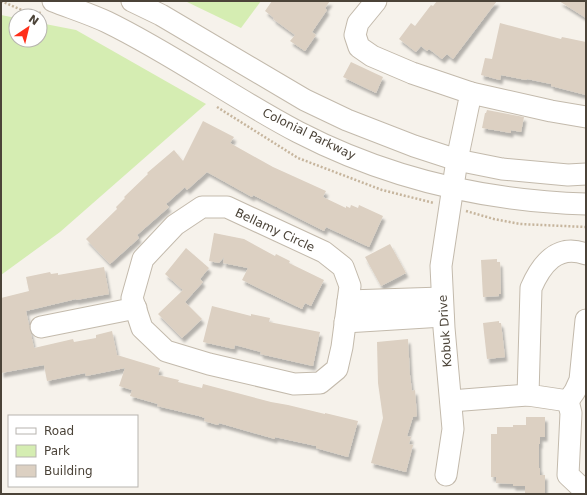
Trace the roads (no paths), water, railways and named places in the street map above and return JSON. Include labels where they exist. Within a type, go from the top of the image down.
[{"type":"street","name":"Colonial Parkway","points":[[53,1],[106,22],[306,135],[349,155],[410,177],[453,188],[498,197],[552,203],[586,204]]},
{"type":"street","points":[[132,1],[305,100],[347,120],[414,146],[457,160],[502,169],[568,175],[586,174]]},
{"type":"street","points":[[376,1],[358,23],[355,35],[359,47],[372,56],[412,73],[471,93],[551,111],[586,117]]},
{"type":"street","name":"Kobuk Drive","points":[[446,475],[453,429],[441,266],[457,160],[471,93]]},
{"type":"street","name":"Bellamy Circle","points":[[202,207],[227,207],[324,252],[343,267],[350,286],[337,369],[320,383],[294,384],[209,364],[166,351],[142,328],[136,308],[132,298],[143,259],[175,225],[202,207]]},
{"type":"street","points":[[528,394],[531,288],[538,273],[546,262],[557,255],[569,251],[586,254]]},
{"type":"street","points":[[348,301],[443,307]]},
{"type":"street","points":[[345,322],[443,307]]},
{"type":"street","points":[[41,327],[136,308]]},
{"type":"street","points":[[568,401],[575,392],[580,380],[586,320]]},
{"type":"street","points":[[451,402],[528,394],[568,401]]},
{"type":"street","points":[[568,401],[571,413],[568,475],[586,492]]}]
